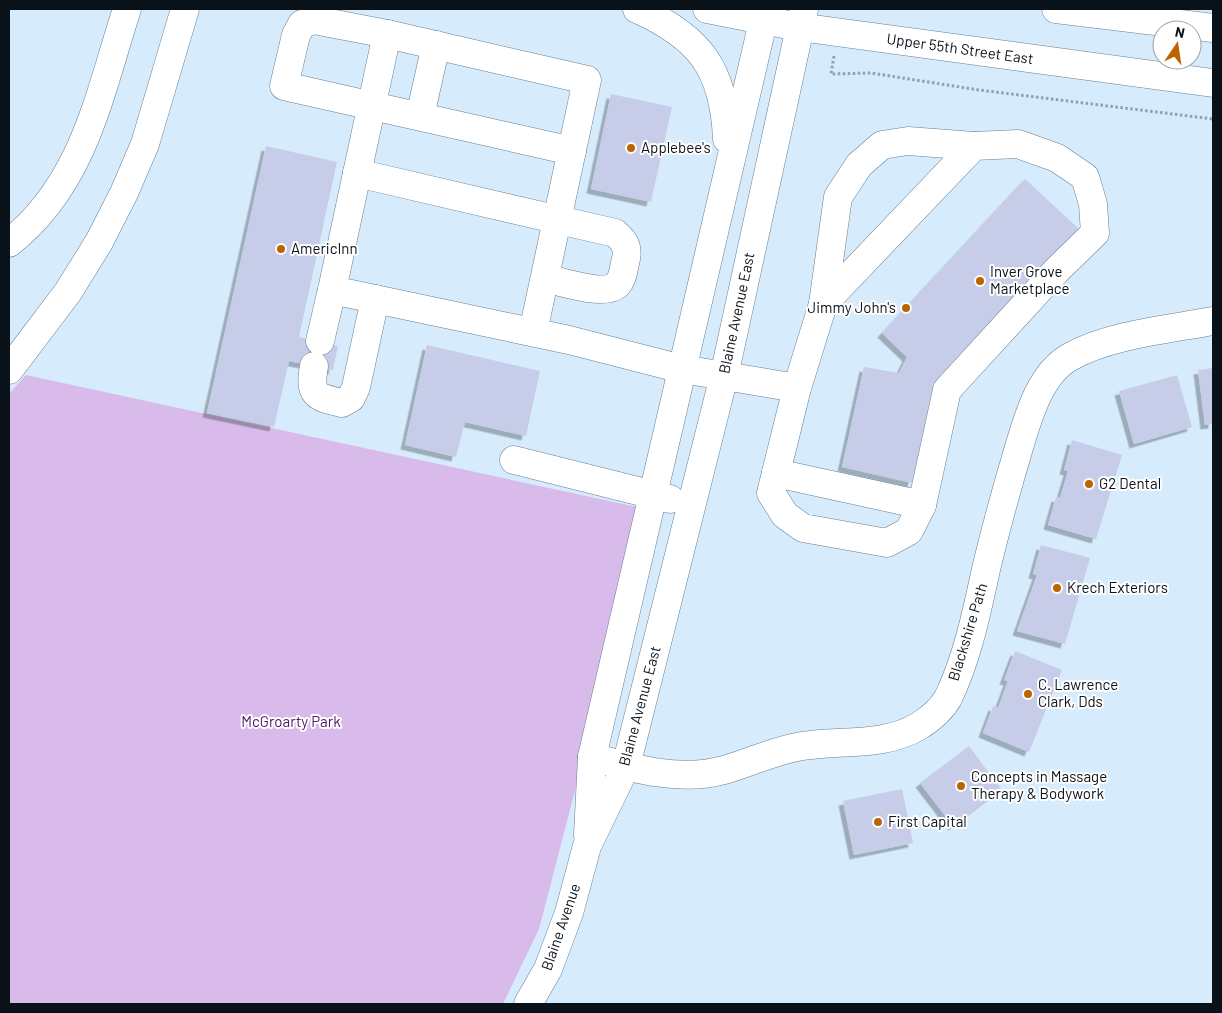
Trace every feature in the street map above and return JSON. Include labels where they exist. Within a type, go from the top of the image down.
[{"type":"main road","points":[[9,242],[31,225],[59,190],[82,148],[127,9]]},
{"type":"main road","points":[[9,370],[68,292],[99,242],[124,193],[145,144],[185,9]]},
{"type":"main road","points":[[637,9],[664,21],[684,34],[707,60],[726,109],[728,169]]},
{"type":"main road","name":"Upper 55th Street East","points":[[707,9],[801,18],[838,33],[1213,83]]},
{"type":"main road","points":[[1056,9],[1213,28]]},
{"type":"main road","points":[[587,846],[592,758],[764,14]]},
{"type":"main road","name":"Blaine Avenue East","points":[[587,846],[626,766],[724,376],[801,18]]},
{"type":"main road","points":[[533,332],[545,278],[557,219],[572,151],[587,80],[387,34],[314,20],[302,24],[296,35],[284,86],[572,151]]},
{"type":"main road","points":[[375,298],[356,388],[350,398],[342,403],[322,398],[315,393],[311,385],[387,34]]},
{"type":"main road","points":[[420,116],[436,45]]},
{"type":"main road","points":[[908,141],[974,146],[1018,144],[1057,158],[1085,177],[1093,204],[1095,233],[1057,270],[947,390],[922,505],[909,531],[887,543],[803,528],[785,515],[770,493],[797,388],[823,304],[838,197],[859,165],[882,145],[908,141]]},
{"type":"main road","points":[[823,304],[974,146]]},
{"type":"main road","points":[[357,173],[615,233],[624,240],[628,251],[622,279],[615,286],[605,291],[545,278]]},
{"type":"main road","points":[[332,290],[533,332],[682,369],[797,388]]},
{"type":"main road","name":"Blackshire Path","points":[[592,758],[670,774],[694,775],[723,770],[773,753],[798,747],[878,740],[896,736],[918,727],[935,714],[947,700],[964,656],[1001,508],[1027,420],[1044,385],[1054,370],[1070,357],[1138,334],[1213,321]]},
{"type":"main road","points":[[514,460],[692,504]]},
{"type":"main road","points":[[776,473],[922,505]]},
{"type":"main road","name":"Blaine Avenue","points":[[528,1004],[548,970],[566,921],[587,846]]},
{"type":"path","points":[[838,33],[831,74],[871,72],[979,90],[1213,119]]},
{"type":"green space","name":"McGroarty Park","points":[[26,375],[637,507],[578,779],[539,929],[503,1004],[9,1004],[9,394]]},
{"type":"building","name":"Applebee's","points":[[611,94],[672,107],[651,202],[591,189]]},
{"type":"building","name":"AmericInn","points":[[266,146],[337,162],[299,337],[338,346],[333,370],[289,361],[274,427],[207,413]]},
{"type":"building","name":"Inver Grove Marketplace","points":[[1025,179],[1079,229],[935,385],[912,483],[842,467],[864,367],[899,373],[907,357],[882,333]]},
{"type":"building","points":[[427,345],[540,371],[526,436],[465,422],[456,457],[405,445]]},
{"type":"building","points":[[1213,368],[1213,424],[1205,425],[1198,370]]},
{"type":"building","points":[[1177,375],[1192,427],[1134,444],[1119,391]]},
{"type":"building","name":"G2 Dental","points":[[1072,440],[1122,455],[1096,539],[1048,525],[1056,497],[1060,498],[1068,471],[1064,470]]},
{"type":"building","name":"Krech Exteriors","points":[[1041,545],[1090,558],[1065,644],[1017,631],[1037,575],[1033,574]]},
{"type":"building","name":"C. Lawrence Clark, Dds","points":[[1015,651],[1062,670],[1029,752],[983,733],[993,706],[998,708],[1008,681],[1004,680]]},
{"type":"building","name":"Concepts in Massage Therapy & Bodywork","points":[[969,746],[1001,789],[953,826],[920,783]]},
{"type":"building","name":"First Capital","points":[[902,789],[913,843],[854,855],[843,801]]},
{"type":"place","name":"Applebee's","points":[[631,148]]},
{"type":"place","name":"AmericInn","points":[[281,249]]},
{"type":"place","name":"Inver Grove Marketplace","points":[[980,281]]},
{"type":"place","name":"Jimmy John's","points":[[906,308]]},
{"type":"place","name":"G2 Dental","points":[[1089,484]]},
{"type":"place","name":"Krech Exteriors","points":[[1057,588]]},
{"type":"place","name":"C. Lawrence Clark, Dds","points":[[1028,694]]},
{"type":"place","name":"Concepts in Massage Therapy & Bodywork","points":[[961,786]]},
{"type":"place","name":"First Capital","points":[[878,822]]}]
